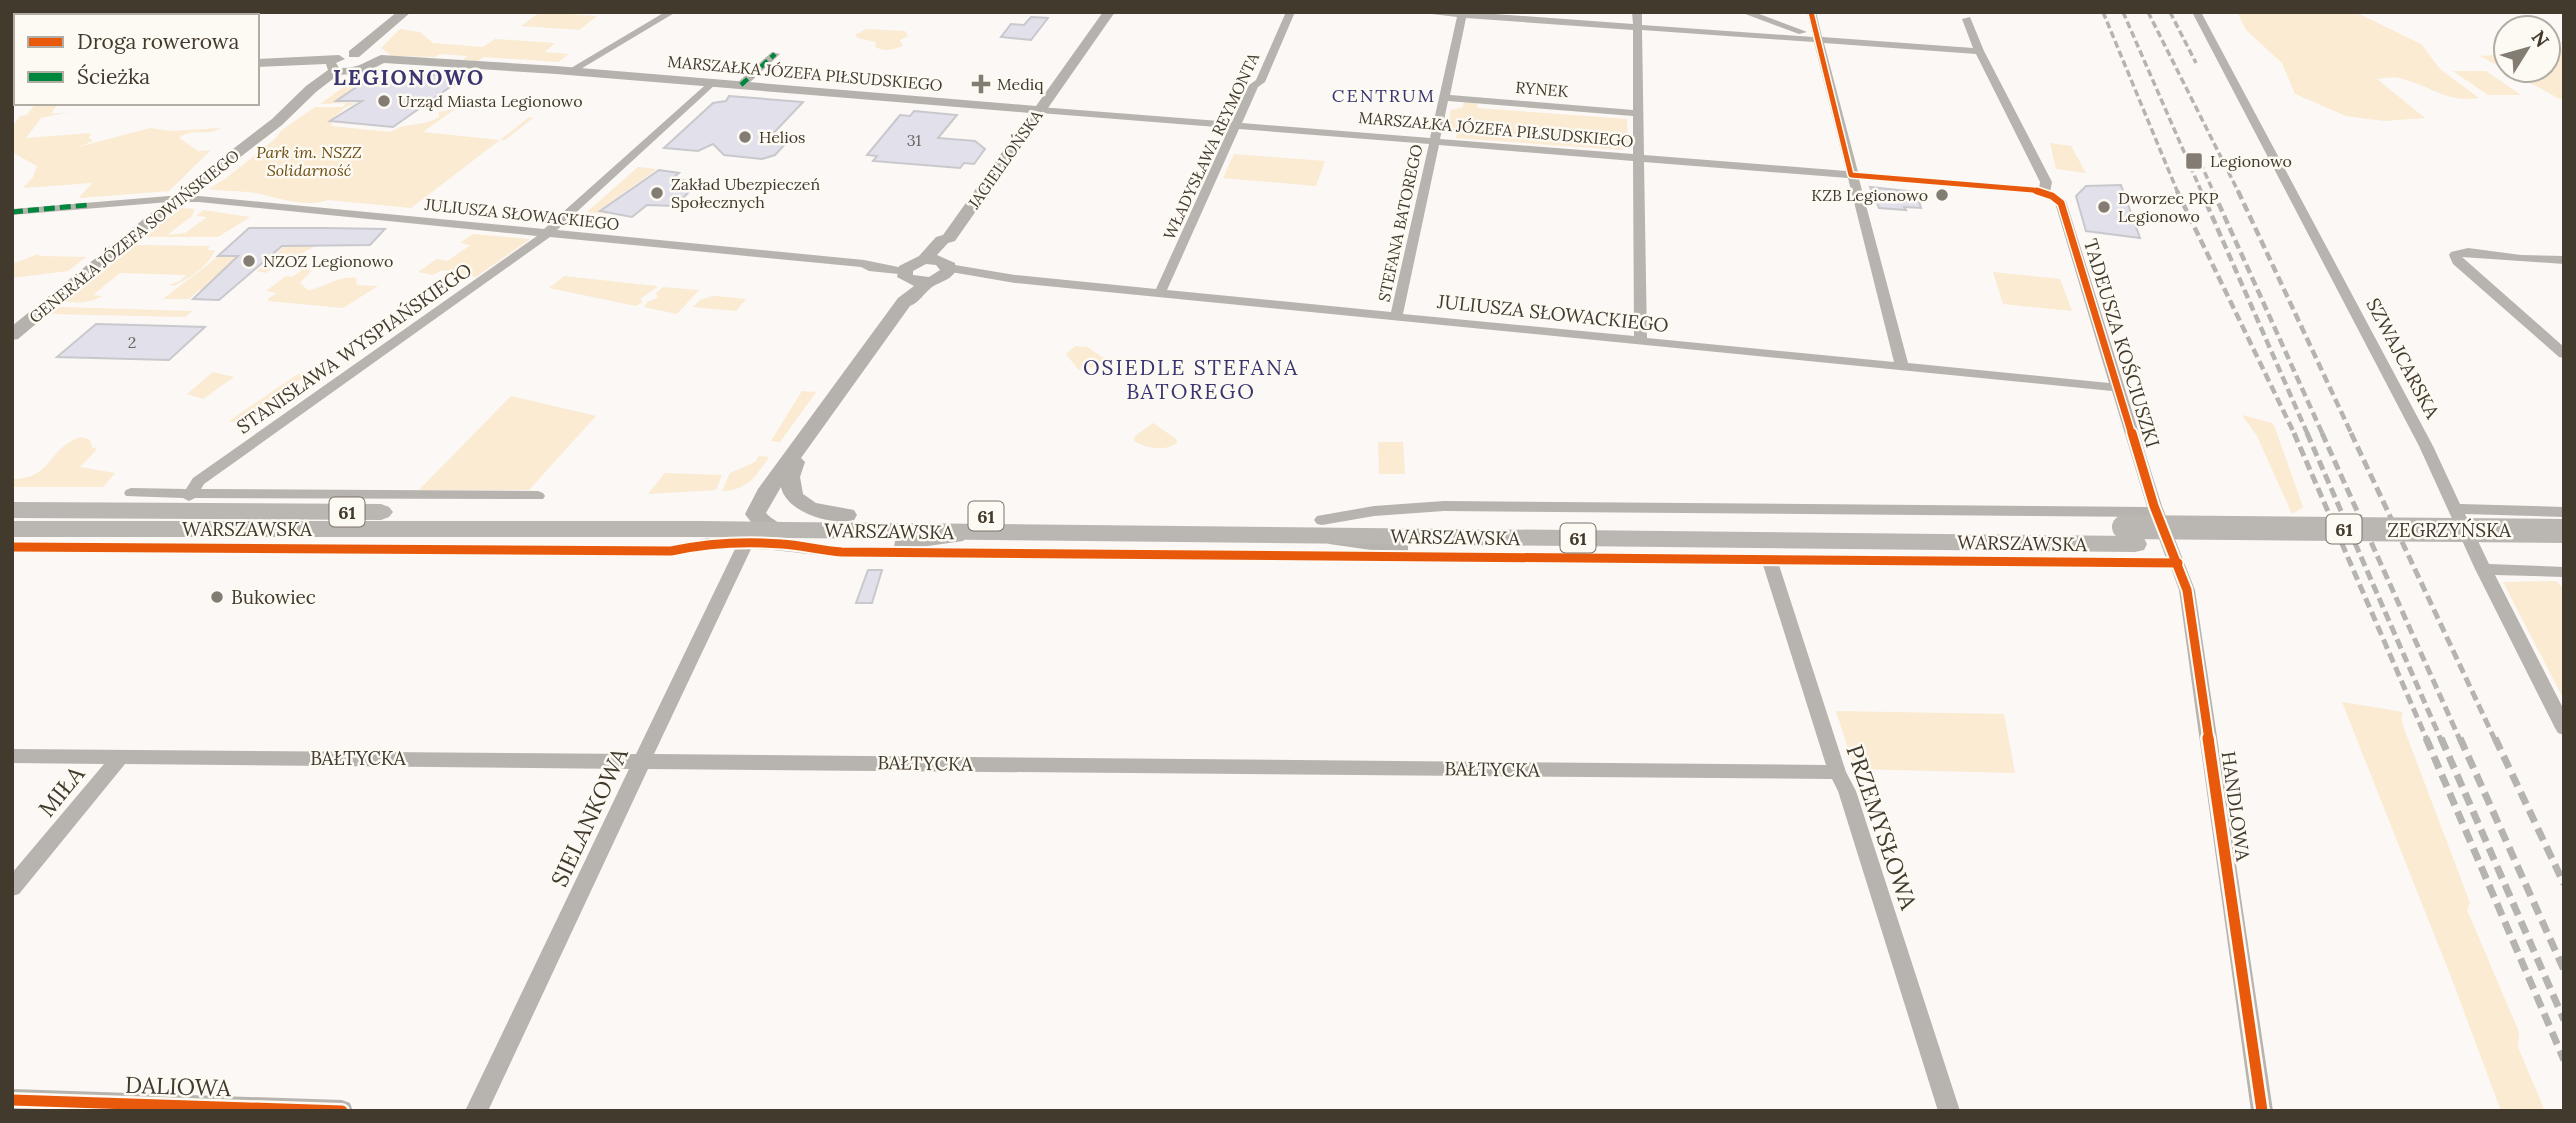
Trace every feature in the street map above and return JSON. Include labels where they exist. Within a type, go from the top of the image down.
[{"type":"main road","name":"WARSZAWSKA","points":[[12,510],[847,515],[1314,527],[2130,536]]},
{"type":"main road","name":"WARSZAWSKA","points":[[12,529],[992,532],[1314,527]]},
{"type":"main road","name":"ZEGRZYŃSKA","points":[[2130,536],[2564,531]]},
{"type":"main road","name":"ZEGRZYŃSKA","points":[[2130,536],[2564,547]]},
{"type":"street","points":[[338,67],[406,12]]},
{"type":"street","points":[[259,64],[338,67],[375,59],[406,12]]},
{"type":"street","points":[[571,71],[672,12]]},
{"type":"street","name":"JAGIELLOŃSKA","points":[[755,514],[765,494],[904,302],[910,300],[927,270],[952,243],[949,238],[1109,12]]},
{"type":"street","name":"WŁADYSŁAWA REYMONTA","points":[[1160,293],[1254,85],[1261,79],[1291,12]]},
{"type":"street","points":[[1419,12],[1979,51]]},
{"type":"street","points":[[1637,12],[1641,341]]},
{"type":"street","points":[[1744,12],[1816,39]]},
{"type":"street","points":[[1811,12],[1902,366]]},
{"type":"street","name":"SZWAJCARSKA","points":[[2196,12],[2426,446],[2483,569],[2564,728]]},
{"type":"street","name":"STEFANA BATOREGO","points":[[1396,317],[1463,14]]},
{"type":"street","points":[[1967,19],[1979,51],[2046,182],[2044,193]]},
{"type":"street","points":[[354,54],[375,59]]},
{"type":"street","points":[[741,85],[775,54]]},
{"type":"street","name":"MARSZAŁKA JÓZEFA PIŁSUDSKIEGO","points":[[375,59],[712,82],[2044,193]]},
{"type":"street","name":"GENERAŁA JÓZEFA SOWIŃSKIEGO","points":[[12,335],[289,111],[338,67]]},
{"type":"street","name":"STANISŁAWA WYSPIAŃSKIEGO","points":[[189,496],[198,481],[534,245],[712,82]]},
{"type":"street","name":"RYNEK","points":[[1444,97],[1638,113]]},
{"type":"street","name":"TADEUSZA KOŚCIUSZKI","points":[[2044,193],[2062,203],[2156,512]]},
{"type":"street","name":"JULIUSZA SŁOWACKIEGO","points":[[12,212],[177,199],[274,206],[864,264],[869,267],[927,270],[976,278],[984,275],[2118,388]]},
{"type":"street","points":[[2564,260],[2521,259],[2469,252],[2455,256],[2457,261],[2564,354]]},
{"type":"street","name":"JAGIELLOŃSKA","points":[[800,447],[790,473],[789,494],[797,502],[814,509],[847,515]]},
{"type":"street","points":[[131,494],[538,496]]},
{"type":"street","name":"WARSZAWSKA","points":[[1314,527],[1374,511],[1444,506],[2156,512]]},
{"type":"street","points":[[2455,509],[2564,512]]},
{"type":"street","name":"HANDLOWA","points":[[2156,512],[2187,590],[2262,1111]]},
{"type":"street","points":[[755,514],[766,526],[776,530]]},
{"type":"street","points":[[1314,527],[1356,544],[1509,557]]},
{"type":"street","points":[[842,552],[992,532]]},
{"type":"street","points":[[12,547],[671,551],[708,544],[783,544],[815,551],[842,552],[2178,563]]},
{"type":"street","name":"SIELANKOWA","points":[[476,1111],[745,544]]},
{"type":"street","name":"PRZEMYSŁOWA","points":[[1769,558],[1949,1111]]},
{"type":"street","points":[[2483,569],[2564,572]]},
{"type":"street","name":"BAŁTYCKA","points":[[12,756],[1837,772]]},
{"type":"street","name":"MIŁA","points":[[12,888],[120,757]]},
{"type":"street","name":"DALIOWA","points":[[12,1100],[342,1111]]},
{"type":"green space","points":[[540,12],[597,16],[579,30],[521,26]]},
{"type":"green space","points":[[2237,12],[2355,12],[2421,44],[2440,69],[2479,98],[2447,96],[2397,77],[2377,79],[2425,118],[2384,121],[2346,116],[2295,94],[2282,63],[2246,30]]},
{"type":"green space","points":[[400,29],[420,32],[433,43],[483,47],[495,39],[555,43],[545,52],[569,54],[558,62],[484,57],[478,61],[463,60],[467,56],[440,54],[435,57],[392,56],[381,48]]},
{"type":"green space","points":[[866,29],[905,31],[908,36],[900,40],[903,46],[882,50],[875,47],[876,42],[855,35]]},
{"type":"green space","points":[[2564,50],[2564,98],[2560,99],[2532,84],[2562,84]]},
{"type":"green space","points":[[2492,55],[2492,62],[2480,56]]},
{"type":"green space","points":[[2453,71],[2486,71],[2492,75],[2492,84],[2505,84],[2521,95],[2488,95]]},
{"type":"green space","name":"Park im. NSZZ Solidarność","points":[[345,86],[359,86],[336,102],[357,103],[346,107],[329,122],[333,123],[330,126],[391,132],[433,120],[439,117],[439,112],[455,109],[423,132],[500,140],[411,208],[328,200],[305,203],[258,193],[208,189],[225,179],[275,139],[282,130],[315,107],[343,107],[346,103],[320,104]]},
{"type":"green space","points":[[1464,102],[1477,103],[1477,108],[1627,119],[1628,148],[1621,150],[1456,138],[1457,133],[1447,132],[1451,110],[1463,107]]},
{"type":"green space","points":[[34,105],[57,105],[51,114],[69,112],[41,118],[26,138],[91,133],[89,138],[93,141],[78,147],[150,128],[170,131],[221,128],[211,132],[189,133],[179,138],[198,151],[211,150],[169,191],[79,198],[92,183],[23,188],[33,177],[37,166],[12,152],[12,127],[20,116],[27,115]]},
{"type":"green space","points":[[529,117],[533,118],[505,140],[500,140]]},
{"type":"green space","points":[[2050,143],[2071,146],[2086,173],[2056,169]]},
{"type":"green space","points":[[1234,154],[1325,161],[1316,186],[1223,178]]},
{"type":"green space","points":[[638,167],[657,169],[598,211],[609,213],[587,212]]},
{"type":"green space","points":[[181,208],[195,209],[192,216],[167,235],[185,233],[207,217],[196,216],[203,210],[250,217],[218,237],[145,237]]},
{"type":"green space","points":[[473,234],[530,239],[476,277],[442,270],[433,275],[418,272],[437,259],[447,261],[471,245],[460,243]]},
{"type":"green space","points":[[135,245],[210,246],[207,250],[215,250],[203,267],[174,286],[169,285],[180,281],[186,275],[120,273],[93,295],[102,296],[85,302],[66,302]]},
{"type":"green space","points":[[286,245],[317,245],[265,273],[257,271]]},
{"type":"green space","points":[[38,254],[86,257],[68,271],[12,278],[12,264]]},
{"type":"green space","points":[[218,256],[242,256],[233,265],[228,265],[206,290],[199,290],[189,299],[163,299],[204,267]]},
{"type":"green space","points":[[305,268],[311,271],[300,283],[308,290],[349,278],[356,278],[357,285],[378,286],[343,308],[268,301],[277,293],[266,291],[286,276],[292,277]]},
{"type":"green space","points":[[1993,272],[2060,279],[2072,311],[2003,304]]},
{"type":"green space","points":[[564,276],[657,287],[640,299],[643,302],[636,306],[549,288]]},
{"type":"green space","points":[[663,287],[699,290],[677,314],[644,307],[647,302],[658,298],[656,293]]},
{"type":"green space","points":[[713,296],[746,299],[736,311],[693,307],[700,300]]},
{"type":"green space","points":[[60,307],[192,311],[185,317],[52,314]]},
{"type":"green space","points":[[1075,346],[1087,347],[1105,359],[1099,366],[1079,370],[1066,354]]},
{"type":"green space","points":[[213,372],[234,377],[203,399],[187,394]]},
{"type":"green space","points":[[298,374],[306,376],[237,423],[229,421]]},
{"type":"green space","points":[[802,391],[816,392],[780,442],[771,441]]},
{"type":"green space","points":[[511,396],[596,416],[529,490],[419,490]]},
{"type":"green space","points":[[2242,415],[2272,423],[2275,428],[2303,507],[2292,514],[2257,436]]},
{"type":"green space","points":[[1153,423],[1176,439],[1177,443],[1156,448],[1134,441],[1134,437]]},
{"type":"green space","points":[[82,437],[90,440],[92,447],[97,449],[80,467],[115,473],[103,487],[12,487],[12,479],[36,474],[62,448]]},
{"type":"green space","points":[[1378,442],[1403,442],[1405,474],[1379,474]]},
{"type":"green space","points":[[759,456],[769,457],[750,481],[738,488],[722,491],[730,473],[755,462]]},
{"type":"green space","points":[[665,473],[722,475],[716,490],[648,494]]},
{"type":"green space","points":[[2556,581],[2564,589],[2564,700],[2503,582]]},
{"type":"green space","points":[[2342,702],[2403,712],[2403,726],[2470,903],[2467,910],[2519,1032],[2518,1047],[2545,1111],[2501,1111]]},
{"type":"green space","points":[[1836,711],[2004,714],[2015,773],[1855,769]]},
{"type":"building","points":[[1031,17],[1048,18],[1031,40],[1001,37],[1011,24],[1024,25]]},
{"type":"building","name":"Urząd Miasta Legionowo","points":[[421,75],[467,75],[393,127],[330,121],[362,101],[336,101],[364,82],[414,82]]},
{"type":"building","points":[[729,96],[803,102],[767,140],[788,141],[775,155],[762,159],[724,155],[713,144],[698,151],[664,148],[713,103],[726,101]]},
{"type":"building","points":[[914,111],[957,115],[938,138],[975,141],[985,149],[974,164],[964,163],[960,168],[873,161],[877,156],[867,155],[900,115],[910,116]]},
{"type":"building","name":"Zakład Ubezpieczeń Społecznych","points":[[659,170],[679,173],[673,178],[698,183],[675,206],[647,205],[632,217],[600,211]]},
{"type":"building","name":"Dworzec PKP Legionowo","points":[[2121,185],[2140,238],[2086,231],[2076,196],[2086,186]]},
{"type":"building","points":[[1870,187],[1916,192],[1921,208],[1879,208]]},
{"type":"building","name":"NZOZ Legionowo","points":[[249,228],[385,229],[370,245],[282,246],[219,300],[193,299],[238,256],[218,256]]},
{"type":"building","points":[[96,324],[205,327],[169,360],[57,357]]},
{"type":"building","points":[[868,570],[882,570],[872,603],[856,603]]},
{"type":"railway","points":[[2103,12],[2178,193]]},
{"type":"railway","points":[[2123,12],[2202,193]]},
{"type":"railway","points":[[2148,12],[2238,191]]},
{"type":"railway","points":[[2170,12],[2196,63]]},
{"type":"railway","points":[[2196,153],[2214,193]]},
{"type":"railway","points":[[2177,191],[2295,435]]},
{"type":"railway","points":[[2201,191],[2308,435]]},
{"type":"railway","points":[[2213,191],[2323,435]]},
{"type":"railway","points":[[2238,191],[2352,435]]},
{"type":"railway","points":[[2294,433],[2427,740]]},
{"type":"railway","points":[[2307,433],[2441,740]]},
{"type":"railway","points":[[2322,433],[2460,740]]},
{"type":"railway","points":[[2351,433],[2495,740]]},
{"type":"railway","points":[[2426,738],[2564,1060]]},
{"type":"railway","points":[[2441,738],[2564,1020]]},
{"type":"railway","points":[[2460,738],[2564,970]]},
{"type":"railway","points":[[2495,738],[2564,884]]},
{"type":"marked path","points":[[741,85],[775,54]]},
{"type":"marked path","points":[[12,212],[88,205]]},
{"type":"cycle path","points":[[1811,12],[1851,175],[2033,190],[2052,196],[2061,203],[2154,506],[2187,590],[2262,1111]]},
{"type":"cycle path","points":[[12,547],[671,551],[708,543],[784,544],[815,551],[842,552],[2178,563]]},
{"type":"cycle path","points":[[12,1100],[342,1111]]},
{"type":"place","name":"Mediq","points":[[981,84]]},
{"type":"place","name":"Urząd Miasta Legionowo","points":[[384,101]]},
{"type":"place","name":"Helios","points":[[745,137]]},
{"type":"place","name":"Legionowo","points":[[2194,161]]},
{"type":"place","name":"Zakład Ubezpieczeń Społecznych","points":[[657,193]]},
{"type":"place","name":"KZB Legionowo","points":[[1942,195]]},
{"type":"place","name":"Dworzec PKP Legionowo","points":[[2104,207]]},
{"type":"place","name":"NZOZ Legionowo","points":[[249,261]]},
{"type":"place","name":"Bukowiec","points":[[217,597]]},
{"type":"district","name":"LEGIONOWO","points":[[409,77]]},
{"type":"district","name":"CENTRUM","points":[[1384,95]]},
{"type":"district","name":"OSIEDLE STEFANA BATOREGO","points":[[1191,379]]}]
